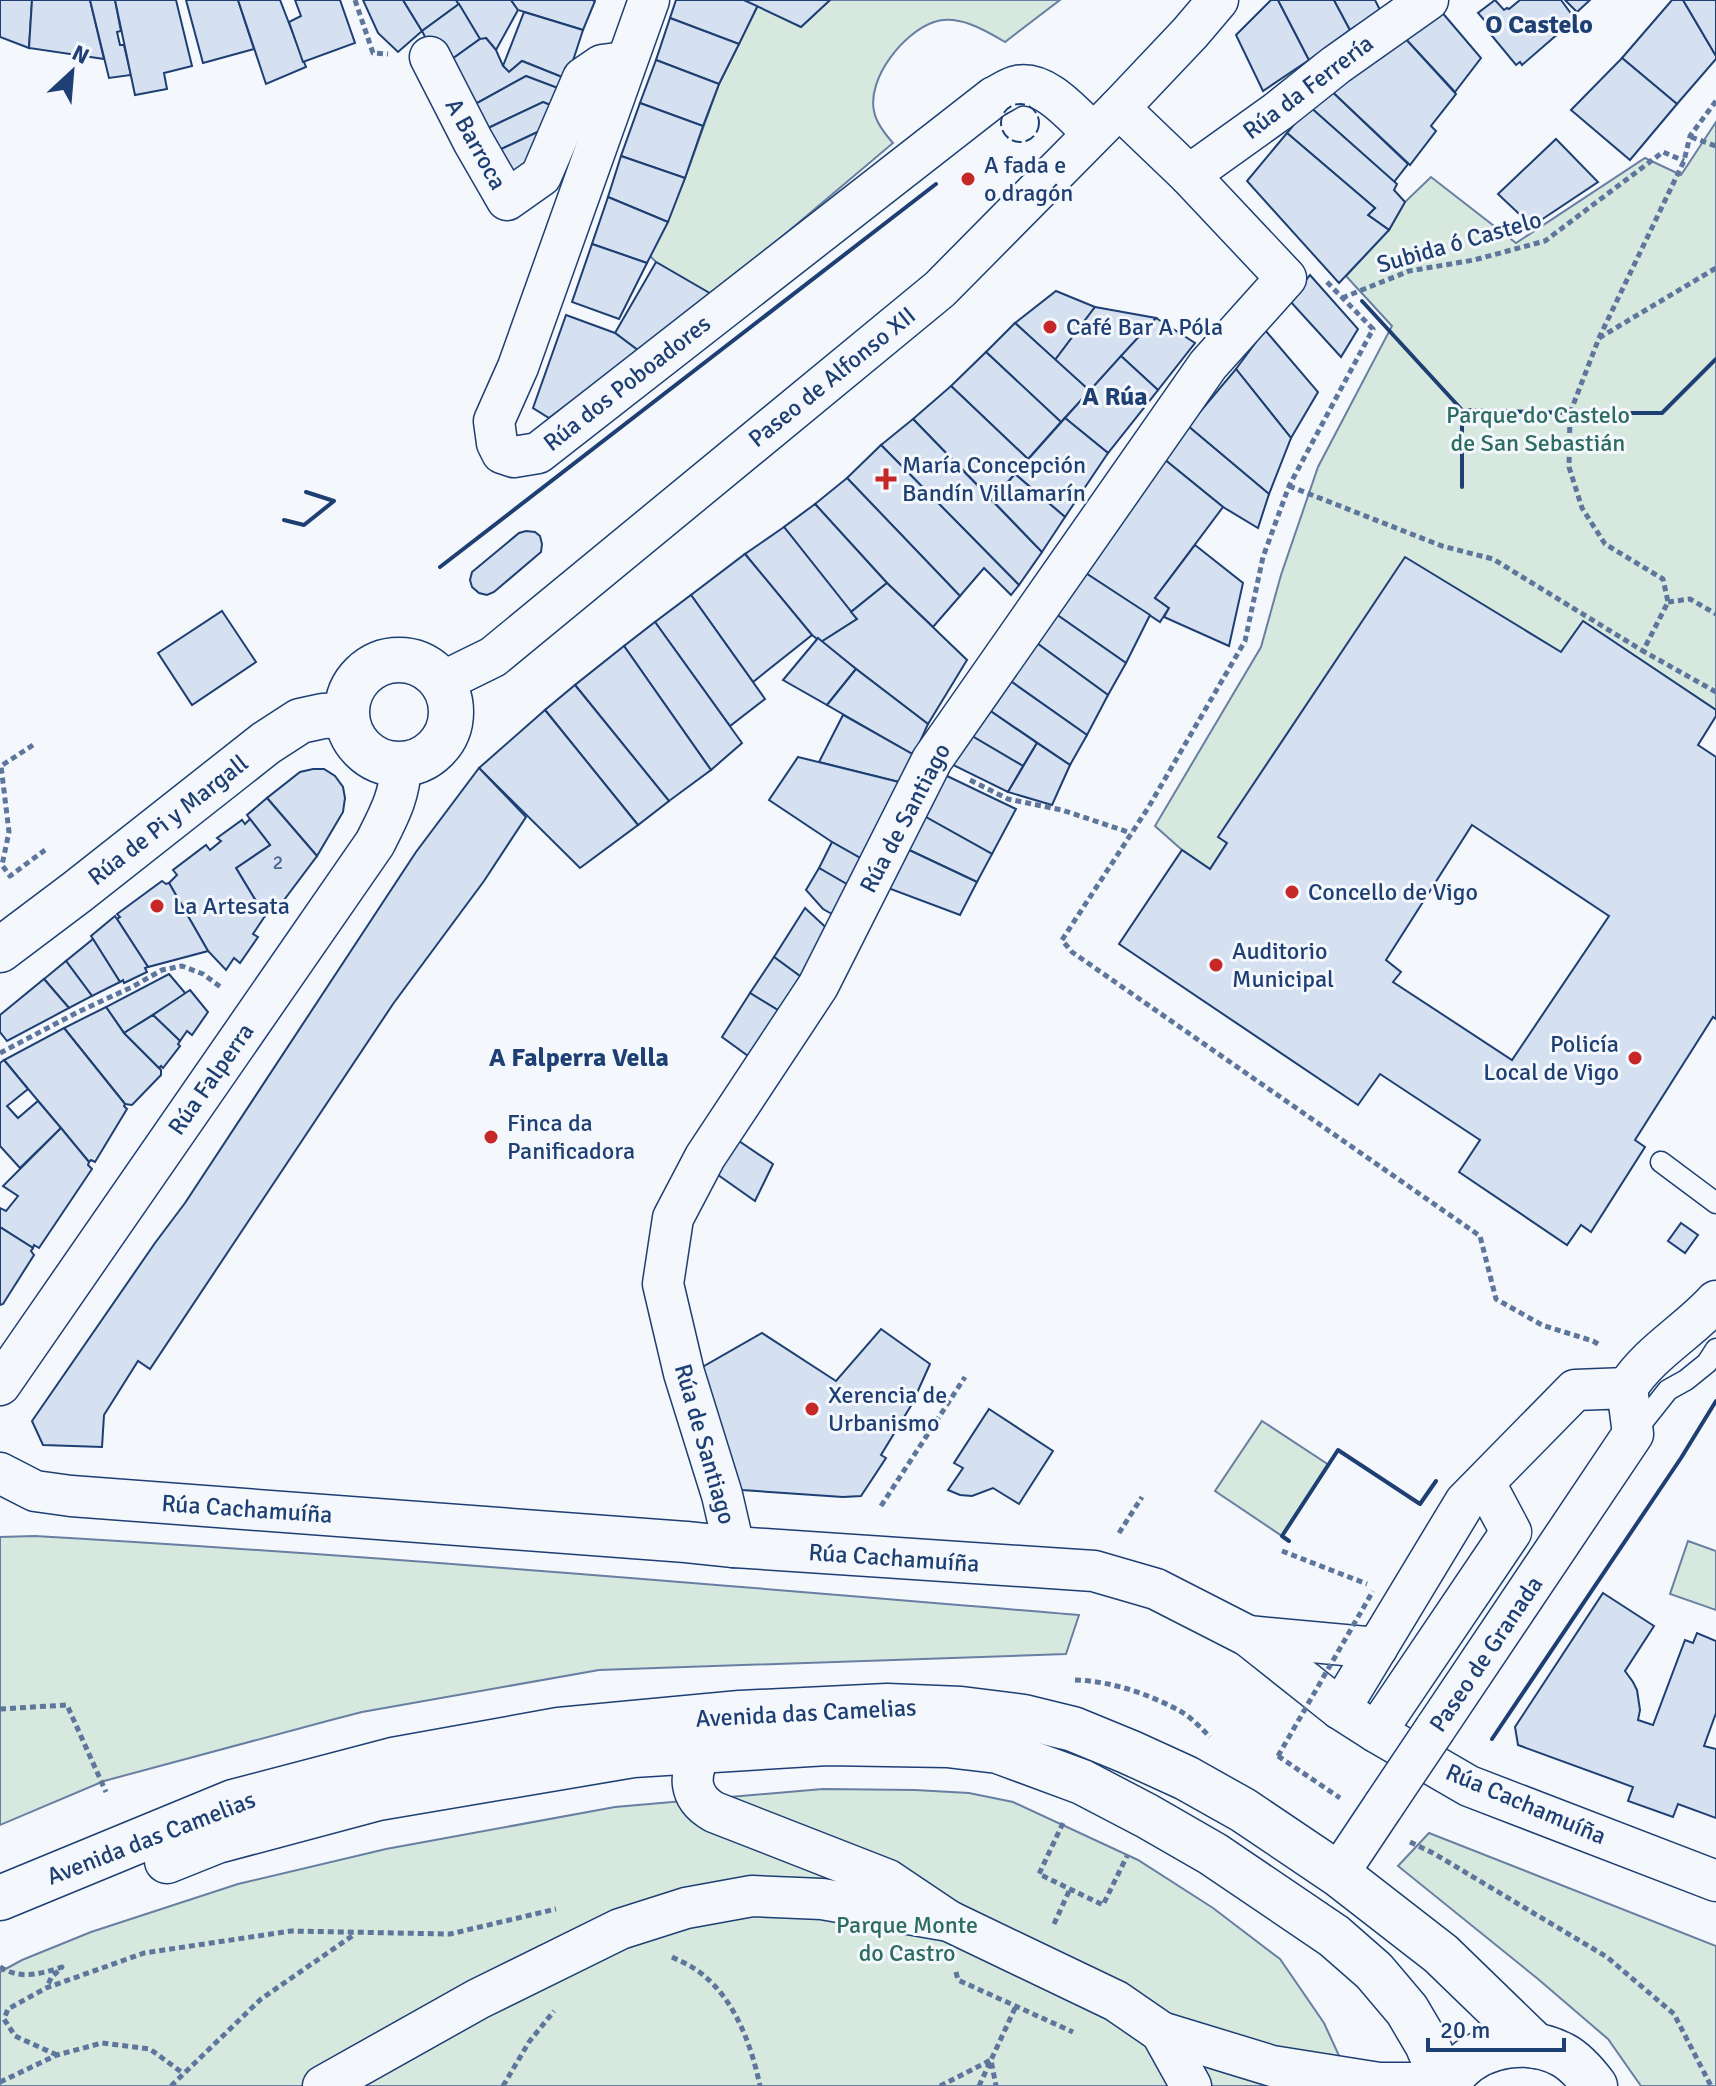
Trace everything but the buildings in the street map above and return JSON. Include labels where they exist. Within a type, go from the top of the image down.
[{"type":"main road","points":[[398,659],[415,662],[430,670],[442,682],[452,712],[449,728],[431,754],[401,764],[384,762],[358,744],[346,715],[348,698],[355,683],[367,670],[381,662],[398,659]]},
{"type":"main road","name":"Rúa de Pi y Margall","points":[[0,950],[266,743],[300,721],[346,715]]},
{"type":"main road","name":"Avenida das Camelias","points":[[0,1898],[233,1802],[393,1760],[559,1730],[740,1713],[887,1706],[961,1709],[1024,1717],[1073,1729],[1143,1758],[1231,1803],[1338,1874],[1441,1954],[1536,2046]]},
{"type":"main road","name":"Avenida das Camelias","points":[[0,1928],[217,1841],[378,1798],[633,1755],[827,1743],[947,1745],[998,1751],[1082,1782],[1213,1854],[1334,1936],[1374,1971],[1407,2010],[1446,2080]]},
{"type":"main road","points":[[1446,2080],[1481,2053],[1508,2045],[1536,2046],[1563,2055],[1586,2073],[1595,2086]]},
{"type":"street","name":"Rúa dos Poboadores","points":[[649,0],[518,367],[494,421],[497,443],[502,453],[514,457],[538,453],[994,97],[1018,85],[1044,89],[1060,101],[1106,120]]},
{"type":"street","name":"Paseo de Alfonso XII","points":[[442,682],[493,657],[940,289],[1190,33],[1218,0]]},
{"type":"street","name":"Rúa da Ferrería","points":[[1189,175],[1428,0]]},
{"type":"street","name":"A Barroca","points":[[430,57],[507,200],[541,176],[583,78],[602,65],[625,62]]},
{"type":"street","points":[[1106,120],[1189,175]]},
{"type":"street","name":"Rúa de Santiago","points":[[734,1547],[722,1495],[684,1373],[663,1284],[673,1218],[705,1157],[818,986],[932,760],[1208,365],[1286,278],[1189,175]]},
{"type":"street","name":"Rúa Falperra","points":[[0,1385],[375,843],[394,806],[401,764]]},
{"type":"street","points":[[1633,1434],[1627,1388],[1638,1370],[1716,1301]]},
{"type":"street","points":[[1340,1709],[1465,1502],[1575,1390],[1627,1388]]},
{"type":"street","name":"Paseo de Granada","points":[[1338,1874],[1367,1804],[1435,1729],[1633,1434]]},
{"type":"street","name":"Rúa Cachamuíña","points":[[0,1473],[35,1491],[71,1496],[1094,1571],[1156,1589],[1248,1636],[1340,1709],[1469,1786],[1716,1881]]},
{"type":"street","points":[[1376,1732],[1511,1532],[1485,1483]]},
{"type":"street","points":[[1248,1636],[1377,1648]]},
{"type":"street","points":[[702,1750],[694,1765],[694,1789],[700,1804],[888,1880],[949,1921],[1116,2001],[1161,2032],[1272,2066],[1379,2083],[1446,2080]]},
{"type":"street","points":[[323,2086],[478,1999],[620,1929],[686,1908],[752,1896],[822,1899],[949,1921]]},
{"type":"street","points":[[1161,2032],[1191,2086]]},
{"type":"lane","points":[[1661,1162],[1716,1203]]},
{"type":"lane","points":[[1633,1434],[1668,1390],[1707,1363],[1716,1349]]},
{"type":"path","points":[[355,0],[373,53],[430,57]]},
{"type":"path","points":[[1643,651],[1668,602],[1663,579],[1605,544],[1582,508],[1569,467],[1570,413],[1599,338],[1684,161],[1690,136],[1716,101]]},
{"type":"path","points":[[1690,136],[1716,146]]},
{"type":"path","name":"Subida ó Castelo","points":[[1342,298],[1409,271],[1474,260],[1545,241],[1663,152],[1684,161]]},
{"type":"path","points":[[1599,338],[1716,268]]},
{"type":"path","points":[[1324,279],[1373,329],[1289,486],[1263,557],[1245,641],[1148,808],[1062,940],[1072,952],[1480,1236],[1496,1299],[1542,1325],[1593,1341]]},
{"type":"path","points":[[1289,486],[1442,546],[1493,559],[1716,692]]},
{"type":"path","points":[[1668,602],[1690,599],[1716,614]]},
{"type":"path","points":[[33,745],[1,766],[9,832],[2,865],[10,876],[45,850]]},
{"type":"path","points":[[932,760],[1008,799],[1062,810],[1131,833]]},
{"type":"path","points":[[0,1053],[162,970],[182,966],[203,974],[226,991]]},
{"type":"path","points":[[881,1506],[965,1377]]},
{"type":"path","points":[[1118,1533],[1142,1497]]},
{"type":"path","points":[[1282,1551],[1364,1582],[1373,1591],[1278,1756],[1367,1804]]},
{"type":"path","points":[[0,1709],[67,1705],[106,1792]]},
{"type":"path","points":[[1067,1814],[1039,1874],[1103,1905],[1132,1846]]},
{"type":"path","points":[[1410,1841],[1607,1957],[1674,2014],[1711,2086]]},
{"type":"path","points":[[1052,1928],[1070,1889]]},
{"type":"path","points":[[57,2055],[15,2036],[4,2019],[8,2009],[46,1988],[144,1953],[291,1931],[450,1934],[576,1905],[639,1943],[696,1969],[718,1989],[734,2011],[754,2058],[760,2086]]},
{"type":"path","points":[[171,2086],[261,1999],[357,1933]]},
{"type":"path","points":[[0,1967],[11,1974],[38,1974],[62,1967],[46,1988]]},
{"type":"path","points":[[958,1980],[1072,2032]]},
{"type":"path","points":[[503,2086],[529,2042],[563,2001]]},
{"type":"path","points":[[979,2086],[1016,2006]]},
{"type":"path","points":[[0,2082],[57,2055],[102,2043],[150,2049],[184,2074]]},
{"type":"path","points":[[940,2086],[991,2060]]},
{"type":"path","points":[[991,2060],[996,2086]]},
{"type":"green space","points":[[830,0],[1060,0],[1005,42],[971,24],[952,20],[934,22],[911,35],[882,71],[873,98],[877,120],[893,143],[713,295],[650,256],[685,178],[719,84],[758,5],[801,27]]},
{"type":"green space","name":"Parque do Castelo de San Sebastián","points":[[1716,122],[1716,710],[1583,621],[1561,652],[1219,837],[1227,843],[1210,869],[1182,850],[1155,826],[1261,647],[1281,575],[1318,467],[1392,326],[1346,276],[1389,230],[1405,202],[1431,177],[1516,243],[1645,158],[1681,175]]},
{"type":"green space","points":[[1262,1421],[1329,1465],[1282,1536],[1215,1491]]},
{"type":"green space","points":[[35,1536],[426,1562],[1079,1615],[1066,1654],[599,1670],[362,1712],[104,1781],[0,1825],[0,1537]]},
{"type":"green space","points":[[1688,1541],[1716,1551],[1716,1610],[1670,1594]]},
{"type":"green space","name":"Parque Monte do Castro","points":[[823,1789],[969,1793],[1013,1802],[1138,1860],[1213,1908],[1280,1959],[1324,2023],[1341,2060],[1348,2086],[0,2086],[0,1972],[91,1932],[238,1884],[386,1849],[615,1807]]},
{"type":"green space","points":[[1429,1833],[1716,1946],[1716,2086],[1641,2086],[1608,2039],[1398,1866]]},
{"type":"fence","points":[[1020,104],[1033,110],[1039,123],[1033,136],[1020,142],[1007,136],[1001,123],[1007,110],[1020,104]]},
{"type":"wall","points":[[440,567],[936,184]]},
{"type":"wall","points":[[1362,301],[1462,410]]},
{"type":"wall","points":[[1462,487],[1462,410],[1662,413],[1716,359]]},
{"type":"wall","points":[[284,520],[304,525],[334,501],[306,492]]},
{"type":"wall","points":[[1492,1739],[1716,1401]]},
{"type":"wall","points":[[1289,1541],[1282,1536],[1338,1450],[1420,1504],[1436,1481]]},
{"type":"place","name":"A fada e o dragón","points":[[968,179]]},
{"type":"place","name":"Café Bar A Póla","points":[[1050,327]]},
{"type":"place","name":"María Concepción Bandín Villamarín","points":[[886,479]]},
{"type":"place","name":"Concello de Vigo","points":[[1292,892]]},
{"type":"place","name":"La Artesata","points":[[157,906]]},
{"type":"place","name":"Auditorio Municipal","points":[[1216,965]]},
{"type":"place","name":"Policía Local de Vigo","points":[[1635,1058]]},
{"type":"place","name":"Finca da Panificadora","points":[[491,1137]]},
{"type":"place","name":"Xerencia de Urbanismo","points":[[812,1409]]},
{"type":"district","name":"O Castelo","points":[[1539,24]]},
{"type":"district","name":"A Rúa","points":[[1115,396]]},
{"type":"district","name":"A Falperra Vella","points":[[579,1057]]}]
